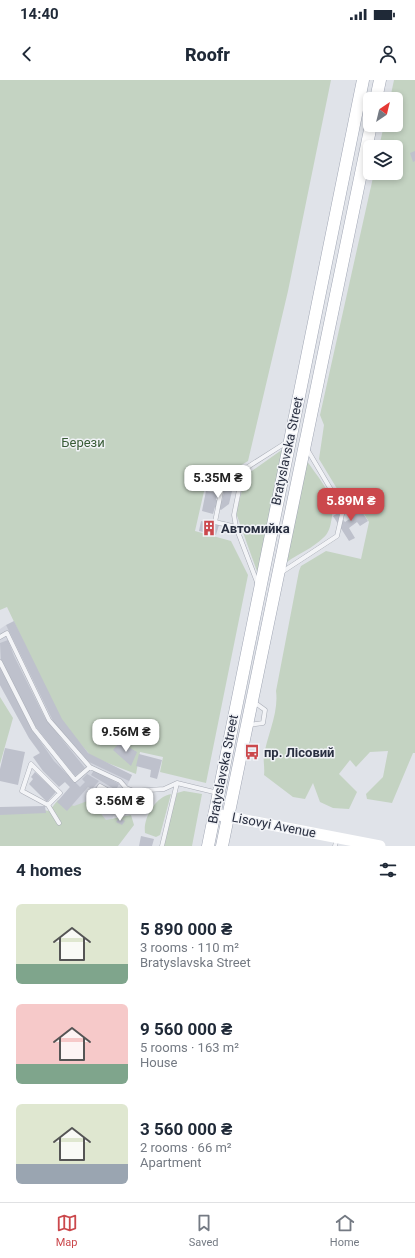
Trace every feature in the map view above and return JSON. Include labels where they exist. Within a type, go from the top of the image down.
[{"type":"main road","name":"Bratyslavska Street","points":[[208,846],[259,587],[363,80]]},
{"type":"main road","points":[[377,92],[380,80]]},
{"type":"main road","name":"Bratyslavska Street","points":[[222,846],[370,132]]},
{"type":"street","name":"Lisovyi Avenue","points":[[214,814],[336,842],[373,845]]},
{"type":"lane","points":[[236,527],[214,522],[222,487],[243,470],[289,441]]},
{"type":"lane","points":[[278,575],[337,536],[343,510],[305,445]]},
{"type":"lane","points":[[243,470],[234,515],[236,527],[259,587]]},
{"type":"lane","points":[[0,637],[7,633],[49,720],[90,767],[120,781],[126,788],[134,791]]},
{"type":"lane","points":[[0,662],[34,729],[75,780],[90,767]]},
{"type":"lane","points":[[48,805],[60,793],[31,764],[22,791],[48,805],[59,823]]},
{"type":"lane","points":[[162,846],[177,783]]},
{"type":"lane","points":[[114,794],[106,806],[92,798],[100,786],[114,794],[164,789],[177,783],[218,793],[228,816]]},
{"type":"shaded area","points":[[6,625],[101,761],[132,775],[108,828],[67,811],[57,802],[70,787],[50,767],[29,738],[0,685],[0,629]]},
{"type":"green space","name":"Берези","points":[[0,80],[331,80],[288,291],[248,461],[205,487],[195,531],[231,541],[248,575],[206,783],[160,772],[163,757],[140,752],[136,774],[92,757],[61,721],[7,607],[0,610]]},
{"type":"green space","points":[[394,80],[415,80],[415,753],[413,753],[392,803],[367,799],[366,794],[383,777],[388,751],[370,752],[356,767],[350,760],[339,774],[357,792],[349,809],[333,808],[320,802],[313,783],[305,799],[293,797],[264,775],[264,758],[276,707],[276,691],[301,566],[326,551],[361,559],[369,522],[354,498],[339,492],[319,459],[324,425],[320,415],[372,180],[403,180],[403,140],[381,140],[382,132],[403,132],[403,92],[391,92]]},
{"type":"green space","points":[[283,449],[258,574],[236,513],[246,475]]},
{"type":"green space","points":[[307,461],[330,497],[332,504],[331,524],[326,535],[319,542],[287,562]]},
{"type":"green space","points":[[0,697],[13,718],[0,764]]},
{"type":"green space","points":[[184,791],[202,794],[192,846],[163,846],[177,793]]},
{"type":"green space","points":[[171,794],[160,835],[156,837],[145,833],[146,821],[151,809],[160,799]]},
{"type":"green space","points":[[58,800],[74,806],[90,800],[106,820],[131,815],[134,825],[118,846],[0,846],[0,815],[27,807],[49,811]]},
{"type":"building","points":[[415,151],[415,161],[413,162],[410,153]]},
{"type":"building","points":[[235,478],[229,504],[221,510],[215,507],[213,514],[202,511],[206,491],[218,493],[216,500],[222,501],[226,482]]},
{"type":"building","points":[[359,507],[368,521],[360,526],[357,522],[349,528],[355,538],[349,541],[333,516],[338,513],[345,522],[354,516],[351,513]]},
{"type":"building","name":"Автомийка","points":[[201,521],[219,525],[216,535],[199,531]]},
{"type":"building","points":[[14,621],[62,719],[88,753],[132,775],[129,781],[89,762],[54,723],[6,625]]},
{"type":"building","points":[[8,640],[14,656],[45,718],[85,768],[75,776],[35,726],[1,661],[0,643]]},
{"type":"building","points":[[0,666],[36,735],[54,761],[80,787],[85,782],[82,779],[87,774],[99,781],[92,789],[88,787],[67,811],[57,802],[70,787],[65,782],[59,787],[43,771],[33,757],[40,753],[29,738],[0,685]]},
{"type":"building","points":[[120,742],[137,752],[131,766],[113,750]]},
{"type":"building","points":[[5,748],[25,752],[18,785],[0,781],[0,769]]},
{"type":"building","points":[[139,754],[162,760],[157,779],[150,777],[151,770],[136,766]]},
{"type":"building","points":[[94,770],[119,784],[116,790],[91,775]]},
{"type":"building","points":[[35,772],[56,792],[47,802],[29,784],[33,779],[31,777]]},
{"type":"building","points":[[45,806],[46,813],[0,815],[0,807]]},
{"type":"building","points":[[119,818],[125,821],[122,825],[116,822]]},
{"type":"building","points":[[141,836],[154,839],[152,846],[139,846]]},
{"type":"place","name":"Автомийка","points":[[209,528]]},
{"type":"place","name":"пр. Лісовий","points":[[252,752]]}]
